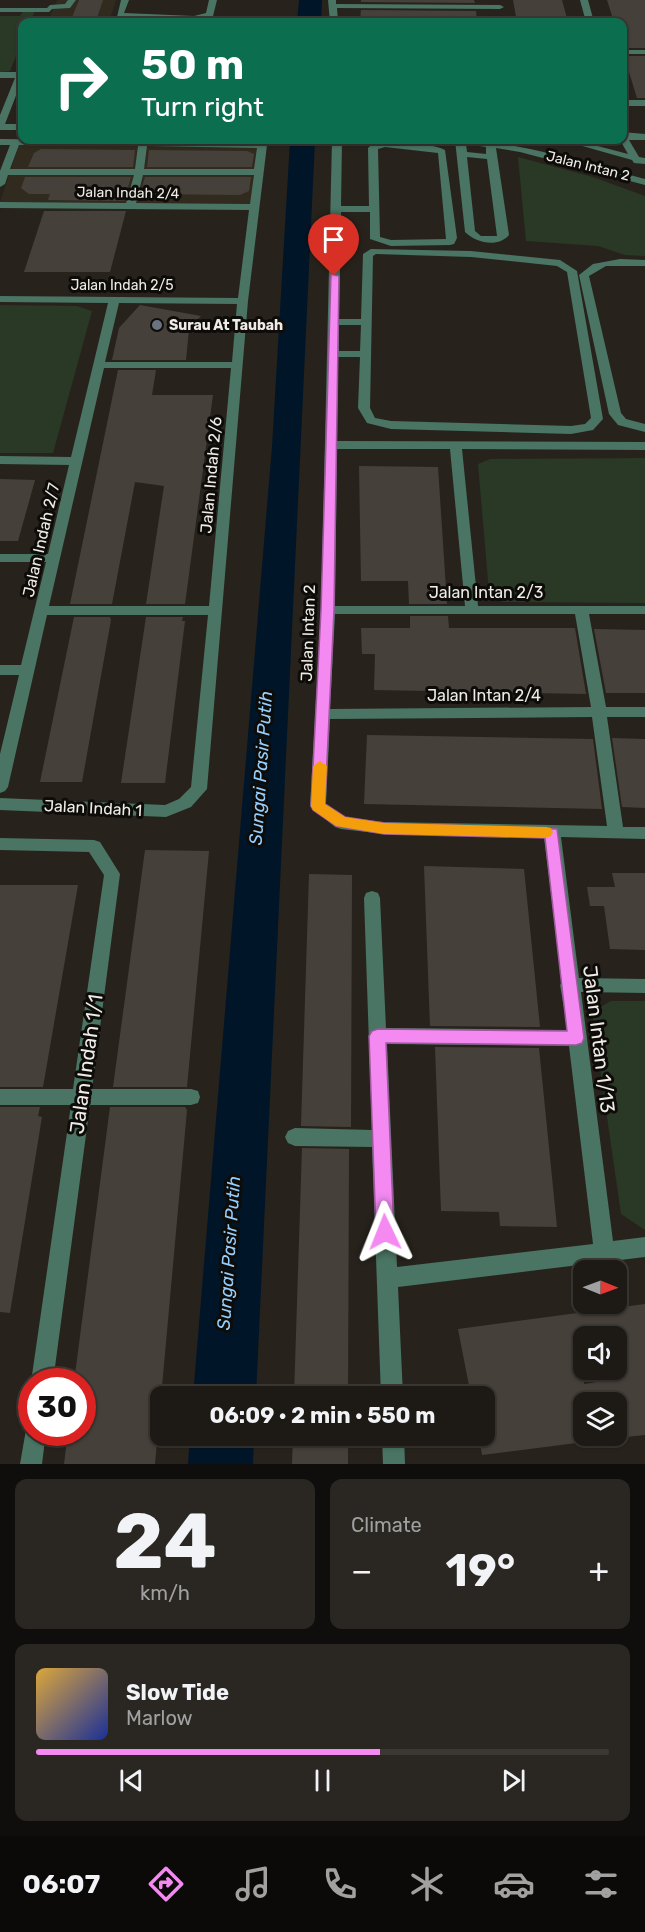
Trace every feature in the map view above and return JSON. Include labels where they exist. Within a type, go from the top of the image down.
[{"type":"street","points":[[0,10],[68,6],[72,0]]},
{"type":"street","points":[[125,0],[120,15],[194,18],[210,14],[213,0]]},
{"type":"street","points":[[584,0],[589,18]]},
{"type":"street","points":[[334,18],[332,3],[500,7]]},
{"type":"street","points":[[627,52],[645,52]]},
{"type":"street","points":[[0,75],[18,73]]},
{"type":"street","points":[[18,80],[0,126],[18,127]]},
{"type":"street","points":[[627,103],[645,103]]},
{"type":"street","points":[[627,136],[645,137]]},
{"type":"street","points":[[627,141],[641,160]]},
{"type":"street","points":[[0,142],[18,142]]},
{"type":"street","points":[[0,183],[15,142]]},
{"type":"street","points":[[130,206],[139,172],[143,144]]},
{"type":"street","name":"Jalan Indah 2/6","points":[[143,144],[262,145],[243,301],[199,789],[185,803]]},
{"type":"street","name":"Jalan Intan 2","points":[[337,144],[328,610],[318,806],[341,822],[384,828],[552,832]]},
{"type":"street","points":[[461,144],[470,232],[478,239],[500,238],[504,235],[491,157],[491,144]]},
{"type":"street","name":"Jalan Intan 2","points":[[491,144],[520,148],[645,182]]},
{"type":"street","points":[[585,144],[641,160]]},
{"type":"street","points":[[376,145],[436,149],[442,152],[452,238],[450,242],[380,242],[375,239],[373,209],[373,148],[376,145]]},
{"type":"street","points":[[462,154],[491,157]]},
{"type":"street","points":[[633,177],[641,160]]},
{"type":"street","points":[[4,172],[259,172]]},
{"type":"street","name":"Jalan Indah 2/4","points":[[0,205],[255,207]]},
{"type":"street","points":[[336,209],[373,209]]},
{"type":"street","points":[[375,251],[471,254],[560,263],[572,271],[597,419],[589,427],[571,430],[391,424],[371,420],[364,408],[365,322],[368,255],[375,251]]},
{"type":"street","points":[[645,263],[603,263],[588,270],[584,275],[615,414],[622,422],[645,428]]},
{"type":"street","name":"Jalan Indah 2/5","points":[[0,299],[243,301]]},
{"type":"street","name":"Jalan Indah 2/7","points":[[0,787],[114,300]]},
{"type":"street","points":[[333,322],[365,322]]},
{"type":"street","points":[[333,354],[364,354]]},
{"type":"street","points":[[99,365],[237,365]]},
{"type":"street","points":[[331,445],[645,446]]},
{"type":"street","points":[[456,446],[472,610]]},
{"type":"street","points":[[0,460],[76,461]]},
{"type":"street","points":[[0,558],[53,558]]},
{"type":"street","points":[[41,610],[216,611]]},
{"type":"street","name":"Jalan Intan 2/3","points":[[328,610],[645,610]]},
{"type":"street","points":[[581,610],[599,712],[616,832]]},
{"type":"street","points":[[0,670],[27,670]]},
{"type":"street","name":"Jalan Intan 2/4","points":[[323,714],[645,712]]},
{"type":"street","name":"Jalan Indah 1","points":[[0,804],[166,811],[185,803]]},
{"type":"street","points":[[552,832],[645,833]]},
{"type":"street","name":"Jalan Intan 1/13","points":[[552,832],[569,985],[604,1251]]},
{"type":"street","name":"Jalan Indah 1/1","points":[[0,844],[94,846],[112,874],[44,1368]]},
{"type":"street","points":[[372,898],[392,1386]]},
{"type":"street","points":[[569,985],[645,986]]},
{"type":"street","points":[[378,1036],[576,1038]]},
{"type":"street","points":[[0,1097],[191,1097]]},
{"type":"street","points":[[295,1137],[382,1139]]},
{"type":"street","points":[[387,1278],[645,1247]]},
{"type":"street","points":[[31,1464],[33,1446]]},
{"type":"street","points":[[393,1446],[394,1464]]},
{"type":"shaded area","points":[[57,0],[116,0],[110,18],[49,18]]},
{"type":"shaded area","points":[[19,145],[258,147],[251,204],[0,202]]},
{"type":"green space","points":[[23,11],[35,11],[32,18],[18,18],[18,51],[10,71],[0,72],[0,16],[20,16]]},
{"type":"green space","points":[[518,157],[593,177],[645,196],[645,256],[625,255],[598,246],[526,241]]},
{"type":"green space","points":[[0,305],[77,306],[92,311],[53,453],[0,453]]},
{"type":"green space","points":[[645,458],[645,603],[503,602],[489,592],[478,464],[490,459]]},
{"type":"green space","points":[[611,1001],[645,1001],[645,1230],[621,1214],[592,1012]]},
{"type":"water","points":[[299,0],[322,0],[321,18],[297,18]]},
{"type":"water","name":"Sungai Pasir Putih","points":[[290,144],[315,144],[256,1386],[194,1386],[272,446]]},
{"type":"water","points":[[189,1446],[254,1446],[253,1464],[188,1464]]},
{"type":"building","points":[[79,0],[103,0],[97,18],[72,18]]},
{"type":"building","points":[[361,0],[474,0],[475,3],[361,2]]},
{"type":"building","points":[[513,0],[562,0],[567,18],[516,18]]},
{"type":"building","points":[[607,0],[645,0],[645,48],[627,48],[627,18],[613,18]]},
{"type":"building","points":[[361,10],[476,11],[477,18],[360,18]]},
{"type":"building","points":[[627,56],[645,56],[645,98],[637,98],[627,66]]},
{"type":"building","points":[[41,149],[135,150],[133,167],[28,167],[34,153]]},
{"type":"building","points":[[149,150],[247,151],[254,154],[252,167],[147,167]]},
{"type":"building","points":[[25,177],[131,177],[124,201],[48,200],[50,194],[29,194],[21,188]]},
{"type":"building","points":[[145,177],[251,177],[249,191],[240,195],[140,194]]},
{"type":"building","points":[[44,211],[126,211],[110,272],[24,272]]},
{"type":"building","points":[[140,305],[201,316],[189,329],[186,360],[112,360],[119,328]]},
{"type":"building","points":[[118,370],[156,370],[152,395],[213,395],[185,604],[146,604],[164,486],[135,482],[112,604],[70,604]]},
{"type":"building","points":[[359,466],[438,467],[447,604],[409,604],[408,581],[361,581]]},
{"type":"building","points":[[0,479],[35,480],[18,541],[0,541]]},
{"type":"building","points":[[410,616],[448,616],[449,628],[575,628],[586,694],[374,690],[375,654],[362,654],[361,628],[410,628]]},
{"type":"building","points":[[74,617],[110,617],[111,620],[82,782],[40,782]]},
{"type":"building","points":[[146,617],[183,617],[182,621],[185,621],[165,783],[121,783]]},
{"type":"building","points":[[594,629],[645,630],[645,693],[606,693]]},
{"type":"building","points":[[367,735],[593,739],[602,809],[364,804]]},
{"type":"building","points":[[612,738],[645,739],[645,808],[622,807]]},
{"type":"building","points":[[145,850],[209,851],[187,1087],[113,1087]]},
{"type":"building","points":[[424,866],[524,869],[540,1027],[430,1026]]},
{"type":"building","points":[[612,873],[645,873],[645,950],[610,949],[604,906],[590,906],[587,887],[615,887]]},
{"type":"building","points":[[309,874],[352,875],[351,1127],[301,1126]]},
{"type":"building","points":[[0,885],[78,885],[43,1087],[0,1087]]},
{"type":"building","points":[[435,1047],[539,1048],[557,1227],[500,1226],[499,1212],[441,1211]]},
{"type":"building","points":[[0,1107],[40,1107],[38,1116],[42,1117],[10,1313],[0,1312]]},
{"type":"building","points":[[110,1107],[185,1107],[187,1110],[162,1386],[150,1386],[150,1446],[157,1446],[155,1464],[64,1464],[66,1446],[96,1446],[96,1368],[76,1368]]},
{"type":"building","points":[[302,1148],[349,1149],[348,1386],[294,1386]]},
{"type":"building","points":[[645,1304],[645,1435],[627,1437],[627,1392],[573,1392],[573,1443],[482,1455],[481,1446],[495,1446],[495,1386],[469,1386],[458,1329],[573,1314],[627,1314],[627,1306]]},
{"type":"building","points":[[293,1446],[348,1446],[348,1464],[292,1464]]},
{"type":"slow traffic","points":[[320,766],[318,806],[341,822],[384,828],[546,832]]},
{"type":"place","name":"Surau At Taubah","points":[[157,325]]},
{"type":"route","points":[[334,276],[328,610],[318,806],[341,822],[384,828],[552,832],[576,1038],[378,1036],[385,1232]]}]
